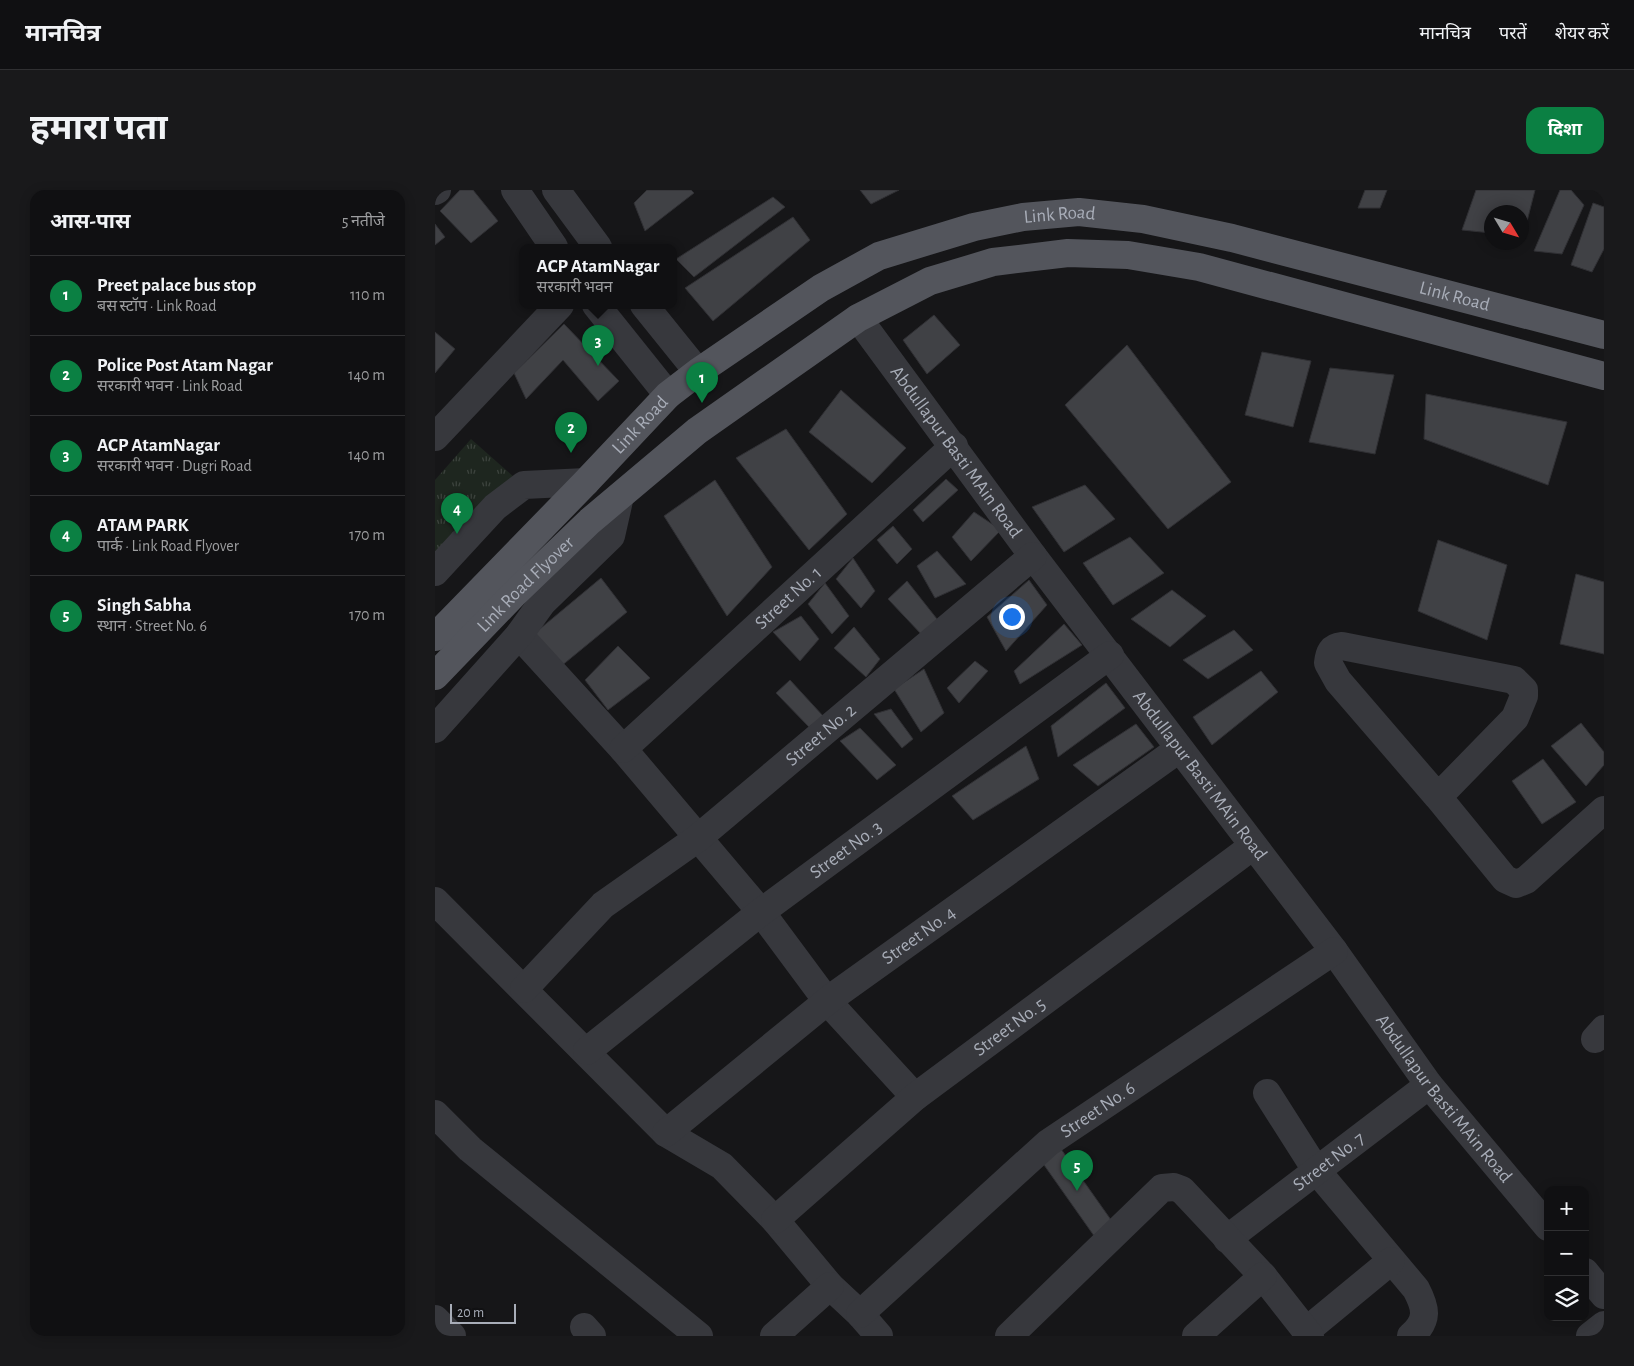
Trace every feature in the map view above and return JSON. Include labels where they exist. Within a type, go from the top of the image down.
[{"type":"main road","name":"Link Road","points":[[587,482],[668,395],[698,372],[821,288],[879,256],[974,227],[1023,217],[1079,212],[1143,219],[1232,238],[1604,334]]},
{"type":"main road","name":"Link Road","points":[[620,496],[697,431],[858,318],[930,281],[993,262],[1068,253],[1128,255],[1199,267],[1604,376]]},
{"type":"main road","name":"Link Road Flyover","points":[[435,637],[587,482]]},
{"type":"main road","name":"Link Road Flyover","points":[[435,676],[513,595],[590,521],[620,496]]},
{"type":"street","points":[[515,190],[552,244]]},
{"type":"street","points":[[556,190],[596,244]]},
{"type":"street","points":[[435,437],[556,309]]},
{"type":"street","points":[[599,309],[668,395]]},
{"type":"street","points":[[647,309],[698,372]]},
{"type":"street","name":"Abdullapur Basti MAin Road","points":[[858,318],[954,446],[1033,556],[1334,952],[1429,1085],[1544,1222]]},
{"type":"street","name":"Street No. 1","points":[[623,749],[954,446]]},
{"type":"street","points":[[435,572],[495,507],[523,485],[587,482]]},
{"type":"street","points":[[435,729],[519,635],[542,603],[611,536],[620,496]]},
{"type":"street","name":"Street No. 2","points":[[524,989],[603,905],[698,838],[1033,556]]},
{"type":"street","points":[[519,635],[623,749],[761,912],[827,1001],[915,1096]]},
{"type":"street","points":[[1437,797],[1515,718],[1524,696],[1524,690],[1514,680],[1342,646],[1336,647],[1331,651],[1329,658],[1330,671],[1505,879],[1515,884],[1527,880],[1604,810]]},
{"type":"street","name":"Street No. 3","points":[[587,1051],[761,912],[1110,655]]},
{"type":"street","name":"Street No. 4","points":[[666,1133],[827,1001],[1179,749]]},
{"type":"street","name":"Street No. 5","points":[[775,1220],[915,1096],[1253,846]]},
{"type":"street","points":[[435,902],[587,1051],[666,1133],[722,1166],[775,1220],[829,1286],[860,1314],[879,1336]]},
{"type":"street","name":"Street No. 6","points":[[860,1314],[1048,1143],[1334,952]]},
{"type":"street","name":"Street No. 7","points":[[1227,1239],[1429,1085]]},
{"type":"street","points":[[1267,1093],[1316,1170],[1416,1289],[1426,1310],[1424,1320],[1411,1336]]},
{"type":"street","points":[[435,1114],[470,1149],[699,1336]]},
{"type":"street","points":[[1009,1336],[1163,1188],[1174,1187],[1182,1190],[1263,1276],[1308,1334],[1391,1261]]},
{"type":"street","points":[[1195,1336],[1263,1276]]},
{"type":"street","points":[[1588,1276],[1604,1295]]},
{"type":"street","points":[[774,1336],[829,1286]]},
{"type":"street","points":[[435,1319],[452,1336]]},
{"type":"street","points":[[1590,1336],[1604,1325]]},
{"type":"green space","points":[[471,439],[522,484],[435,585],[435,480]]},
{"type":"building","points":[[460,190],[473,190],[498,221],[471,243],[440,211]]},
{"type":"building","points":[[647,190],[691,190],[694,193],[645,231],[634,203]]},
{"type":"building","points":[[860,190],[899,190],[871,204]]},
{"type":"building","points":[[1365,190],[1387,190],[1380,208],[1358,208]]},
{"type":"building","points":[[1476,190],[1535,190],[1529,214],[1529,205],[1484,205],[1484,232],[1462,230]]},
{"type":"building","points":[[1560,190],[1571,190],[1584,205],[1562,254],[1534,251]]},
{"type":"building","points":[[773,197],[785,207],[694,277],[677,258]]},
{"type":"building","points":[[1593,203],[1604,207],[1604,249],[1592,272],[1571,265]]},
{"type":"building","points":[[793,217],[810,240],[713,321],[685,288]]},
{"type":"building","points":[[435,224],[445,237],[435,245]]},
{"type":"building","points":[[934,315],[960,345],[927,374],[903,340]]},
{"type":"building","points":[[564,324],[619,381],[598,401],[563,360],[526,399],[514,373]]},
{"type":"building","points":[[435,332],[455,349],[435,373]]},
{"type":"building","points":[[1127,345],[1231,482],[1168,529],[1065,405]]},
{"type":"building","points":[[1262,352],[1311,361],[1293,427],[1245,415]]},
{"type":"building","points":[[1330,368],[1394,375],[1375,454],[1309,442]]},
{"type":"building","points":[[841,390],[906,448],[872,483],[809,432]]},
{"type":"building","points":[[1426,394],[1567,422],[1548,485],[1424,439]]},
{"type":"building","points":[[786,429],[847,514],[809,550],[736,458]]},
{"type":"building","points":[[946,479],[958,490],[923,522],[913,510]]},
{"type":"building","points":[[715,480],[772,567],[727,616],[664,516]]},
{"type":"building","points":[[1085,485],[1115,519],[1064,552],[1032,507]]},
{"type":"building","points":[[974,512],[1001,530],[971,561],[952,537]]},
{"type":"building","points":[[893,526],[912,549],[897,564],[877,540]]},
{"type":"building","points":[[1130,537],[1164,573],[1113,605],[1083,563]]},
{"type":"building","points":[[1438,540],[1507,565],[1487,640],[1418,611]]},
{"type":"building","points":[[937,551],[966,584],[935,598],[917,566]]},
{"type":"building","points":[[853,558],[875,591],[861,608],[836,579]]},
{"type":"building","points":[[1576,574],[1604,582],[1604,654],[1560,644]]},
{"type":"building","points":[[601,578],[627,612],[560,667],[535,633]]},
{"type":"building","points":[[1029,580],[1047,605],[1006,651],[987,617]]},
{"type":"building","points":[[907,581],[937,619],[922,635],[888,599]]},
{"type":"building","points":[[825,583],[849,616],[832,634],[808,604]]},
{"type":"building","points":[[1172,590],[1206,616],[1170,647],[1131,619]]},
{"type":"building","points":[[801,616],[819,639],[800,661],[773,632]]},
{"type":"building","points":[[1064,624],[1082,645],[1020,684],[1014,671]]},
{"type":"building","points":[[854,627],[880,659],[866,677],[834,648]]},
{"type":"building","points":[[1234,630],[1253,650],[1208,679],[1183,660]]},
{"type":"building","points":[[618,646],[650,678],[608,710],[585,680]]},
{"type":"building","points":[[975,661],[988,671],[959,703],[947,688]]},
{"type":"building","points":[[924,669],[944,713],[921,732],[894,689]]},
{"type":"building","points":[[1261,671],[1278,692],[1212,745],[1193,717]]},
{"type":"building","points":[[790,680],[824,717],[809,727],[776,693]]},
{"type":"building","points":[[1106,683],[1125,708],[1058,757],[1051,726]]},
{"type":"building","points":[[891,709],[913,739],[902,748],[874,714]]},
{"type":"building","points":[[1581,723],[1604,752],[1604,765],[1586,786],[1551,746]]},
{"type":"building","points":[[1136,724],[1154,747],[1098,786],[1073,765]]},
{"type":"building","points":[[860,728],[896,765],[877,780],[840,741]]},
{"type":"building","points":[[1026,746],[1039,779],[973,820],[952,796]]},
{"type":"building","points":[[1543,759],[1576,802],[1542,824],[1512,781]]},
{"type":"building","points":[[1056,1142],[1116,1227],[1097,1240],[1037,1155]]},
{"type":"place","name":"ACP AtamNagar","points":[[598,366]]},
{"type":"place","name":"Preet palace bus stop","points":[[702,403]]},
{"type":"place","name":"Police Post Atam Nagar","points":[[571,453]]},
{"type":"place","name":"ATAM PARK","points":[[457,534]]},
{"type":"place","name":"Singh Sabha","points":[[1077,1191]]}]
